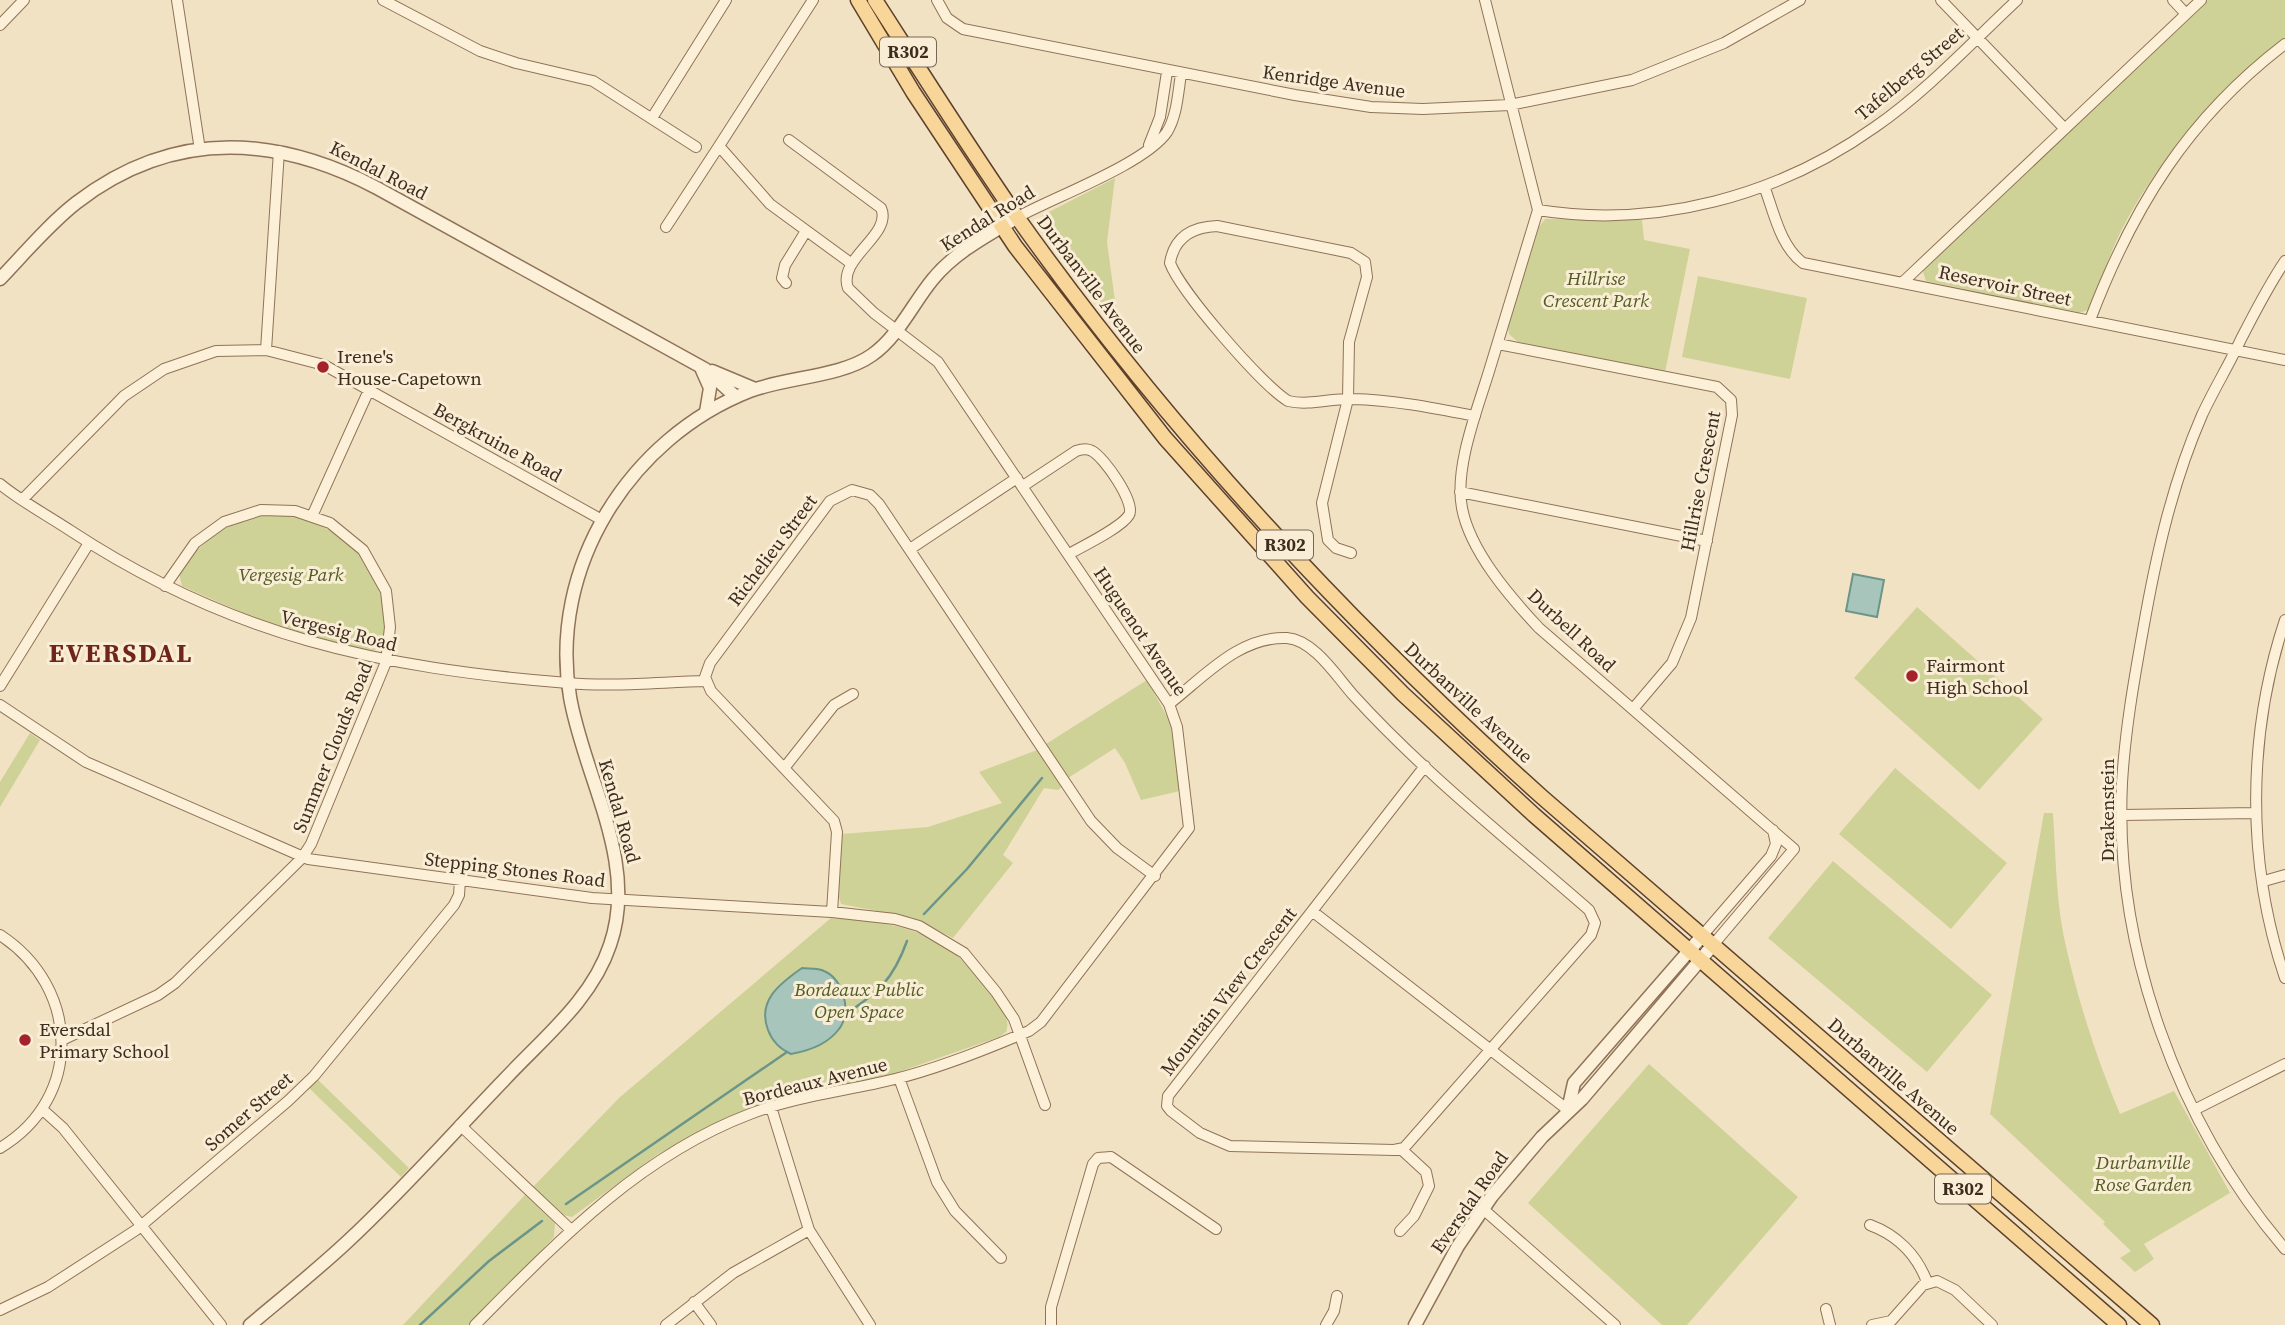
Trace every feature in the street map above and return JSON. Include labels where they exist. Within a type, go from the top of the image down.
[{"type":"main road","name":"Durbanville Avenue","points":[[858,0],[920,103],[1002,227],[1166,438],[1307,597],[1458,746],[2119,1325]]},
{"type":"main road","name":"Durbanville Avenue","points":[[875,0],[1018,218],[1152,391],[1321,584],[1506,764],[2152,1325]]},
{"type":"street","points":[[0,25],[24,0]]},
{"type":"street","points":[[177,0],[200,150]]},
{"type":"street","points":[[383,0],[480,51],[516,63],[589,79],[696,147]]},
{"type":"street","points":[[652,118],[726,0]]},
{"type":"street","points":[[666,228],[813,0]]},
{"type":"street","points":[[1485,0],[1538,210]]},
{"type":"street","name":"Kenridge Avenue","points":[[939,4],[951,23],[963,29],[1181,75],[1371,107],[1423,109],[1510,105],[1650,74],[1724,43],[1800,0]]},
{"type":"street","points":[[1941,0],[2065,129]]},
{"type":"street","name":"Tafelberg Street","points":[[1538,210],[1620,218],[1706,204],[1764,186],[1828,156],[1876,127],[2017,0]]},
{"type":"street","points":[[2173,0],[2186,14]]},
{"type":"street","points":[[1903,282],[2201,0]]},
{"type":"street","points":[[2090,320],[2121,242],[2170,161],[2227,93],[2285,44]]},
{"type":"street","points":[[1147,149],[1160,117],[1167,72]]},
{"type":"street","name":"Kendal Road","points":[[250,1325],[348,1241],[570,1011],[593,982],[610,947],[618,900],[615,858],[579,738],[568,684],[572,602],[587,551],[602,520],[645,461],[706,412],[736,397],[755,389],[864,360],[882,347],[939,272],[961,253],[1018,218],[1147,149],[1163,136],[1170,126],[1181,75]]},
{"type":"street","points":[[719,146],[770,204],[852,264],[881,224],[883,212],[789,140]]},
{"type":"street","name":"Kendal Road","points":[[0,279],[60,216],[103,184],[136,167],[200,150],[239,147],[279,151],[340,169],[702,368],[755,389]]},
{"type":"street","points":[[266,351],[279,151]]},
{"type":"street","name":"Reservoir Street","points":[[1764,186],[1784,240],[1791,253],[1803,263],[2285,360]]},
{"type":"street","name":"Durbell Road","points":[[1538,210],[1475,416],[1460,492],[1465,520],[1507,593],[1539,628],[1794,849],[1707,940]]},
{"type":"street","points":[[1351,553],[1336,548],[1328,540],[1322,503],[1348,399],[1349,342],[1367,277],[1362,258],[1351,253],[1217,226],[1198,229],[1179,239],[1170,263],[1175,276],[1202,312],[1283,398],[1295,403],[1348,399],[1401,402],[1475,416]]},
{"type":"street","points":[[786,283],[782,278],[785,265],[806,231]]},
{"type":"street","name":"Drakenstein","points":[[2285,261],[2201,417],[2164,522],[2125,737],[2122,816],[2128,896],[2144,978],[2159,1025],[2194,1110],[2242,1194],[2285,1249]]},
{"type":"street","name":"Huguenot Avenue","points":[[852,264],[846,277],[848,288],[938,362],[1174,713],[1190,822],[1187,834],[1041,1022],[1020,1035]]},
{"type":"street","name":"Hillrise Crescent","points":[[1498,344],[1717,387],[1728,395],[1732,415],[1691,618],[1666,671],[1633,709]]},
{"type":"street","name":"Bergkruine Road","points":[[22,500],[124,396],[164,369],[216,351],[266,351],[314,361],[602,520]]},
{"type":"street","points":[[702,368],[710,388],[706,412]]},
{"type":"street","name":"Kendal Road","points":[[702,368],[736,397]]},
{"type":"street","points":[[313,514],[369,390]]},
{"type":"street","points":[[909,549],[1076,450],[1085,449],[1097,455],[1128,497],[1131,506],[1127,517],[1069,554]]},
{"type":"street","name":"Vergesig Road","points":[[0,484],[89,543],[164,586],[271,631],[386,662],[568,684],[706,681]]},
{"type":"street","name":"Richelieu Street","points":[[706,681],[710,663],[834,496],[852,490],[870,495],[1091,821],[1117,848],[1155,876]]},
{"type":"street","points":[[1460,492],[1707,541]]},
{"type":"street","name":"Summer Clouds Road","points":[[62,1040],[158,995],[175,983],[302,858],[318,830],[386,662],[389,608],[381,576],[352,538],[313,514],[261,510],[224,522],[194,543],[164,586]]},
{"type":"street","points":[[0,685],[89,543]]},
{"type":"street","points":[[2285,620],[2267,690],[2259,740],[2255,813],[2267,911],[2285,978]]},
{"type":"street","points":[[1169,704],[1230,654],[1275,639],[1292,639],[1312,650],[1425,766],[1589,910],[1595,923],[1591,935],[1401,1149],[1426,1172],[1429,1186],[1414,1216],[1400,1231]]},
{"type":"street","points":[[706,681],[711,691],[829,813],[836,825],[832,912]]},
{"type":"street","points":[[785,767],[834,705],[853,694]]},
{"type":"street","name":"Stepping Stones Road","points":[[0,705],[86,762],[302,858],[618,900],[832,912],[895,919],[942,937],[980,969],[1014,1019],[1045,1105]]},
{"type":"street","name":"Mountain View Crescent","points":[[1401,1149],[1230,1146],[1200,1133],[1167,1105],[1168,1096],[1425,766]]},
{"type":"street","points":[[2122,816],[2255,813]]},
{"type":"street","points":[[1707,940],[1771,856],[1776,844],[1773,831]]},
{"type":"street","points":[[2264,881],[2285,875]]},
{"type":"street","name":"Somer Street","points":[[0,1310],[48,1287],[141,1225],[314,1076],[454,905],[459,895],[460,880]]},
{"type":"street","points":[[1312,911],[1568,1110]]},
{"type":"street","points":[[0,935],[24,953],[43,976],[56,1005],[62,1040],[59,1066],[43,1110],[22,1132],[0,1148]]},
{"type":"street","name":"Eversdal Road","points":[[1568,1110],[1574,1083],[1690,950],[1707,940]]},
{"type":"street","name":"Eversdal Road","points":[[1415,1325],[1458,1246],[1483,1209],[1701,960],[1707,940]]},
{"type":"street","name":"Bordeaux Avenue","points":[[475,1325],[569,1229],[670,1153],[742,1117],[771,1107],[899,1078],[1020,1035]]},
{"type":"street","points":[[2194,1110],[2285,1064]]},
{"type":"street","points":[[899,1078],[937,1182],[955,1210],[1001,1258]]},
{"type":"street","points":[[771,1107],[809,1230],[870,1325]]},
{"type":"street","points":[[43,1110],[63,1128],[221,1325]]},
{"type":"street","points":[[460,1125],[569,1229]]},
{"type":"street","points":[[1051,1325],[1051,1307],[1093,1164],[1098,1157],[1111,1157],[1216,1229]]},
{"type":"street","points":[[1483,1209],[1615,1325]]},
{"type":"street","points":[[1870,1225],[1884,1231],[1917,1258],[1927,1282]]},
{"type":"street","points":[[666,1325],[733,1273],[809,1230]]},
{"type":"street","points":[[1872,1325],[1894,1318],[1927,1282]]},
{"type":"street","points":[[1927,1282],[1947,1285],[1992,1325]]},
{"type":"street","points":[[1326,1325],[1335,1311],[1336,1296]]},
{"type":"street","points":[[694,1302],[711,1325]]},
{"type":"street","points":[[1826,1309],[1830,1325]]},
{"type":"green space","points":[[2208,0],[2285,0],[2285,39],[2213,104],[2152,179],[2119,235],[2088,310],[2079,313],[1926,281],[1923,272],[1926,266]]},
{"type":"green space","points":[[1115,178],[1107,242],[1116,308],[1106,315],[1038,224],[1043,215]]},
{"type":"green space","name":"Hillrise Crescent Park","points":[[1545,219],[1642,220],[1644,240],[1690,249],[1665,372],[1518,342],[1509,334],[1508,327],[1539,227]]},
{"type":"green space","points":[[1698,276],[1807,298],[1790,379],[1682,357]]},
{"type":"green space","name":"Vergesig Park","points":[[270,515],[287,515],[323,527],[338,536],[364,561],[374,577],[384,613],[384,636],[378,649],[367,652],[275,627],[182,586],[179,573],[212,537],[239,522]]},
{"type":"green space","points":[[1917,607],[2043,719],[1979,790],[1854,678]]},
{"type":"green space","points":[[1147,680],[1170,722],[1180,791],[1141,800],[1125,763],[1115,748],[1068,778],[1046,744]]},
{"type":"green space","points":[[30,733],[40,740],[0,807],[0,782]]},
{"type":"green space","name":"Bordeaux Public Open Space","points":[[1037,750],[1062,787],[1058,790],[1044,788],[1003,855],[1013,863],[953,938],[913,918],[841,904],[838,894],[842,834],[928,827],[1002,803],[979,772]]},
{"type":"green space","points":[[1895,768],[2007,863],[1951,929],[1839,834]]},
{"type":"green space","name":"Durbanville Rose Garden","points":[[2044,813],[2053,813],[2063,934],[2072,972],[2090,1034],[2120,1114],[2174,1091],[2230,1193],[2144,1244],[2154,1259],[2135,1272],[2120,1258],[2131,1251],[2103,1224],[2105,1222],[1990,1114]]},
{"type":"green space","points":[[1833,861],[1992,995],[1927,1072],[1768,938]]},
{"type":"green space","name":"Bordeaux Public Open Space","points":[[831,918],[903,928],[943,945],[978,976],[994,998],[1006,1018],[1006,1032],[999,1037],[890,1075],[752,1108],[658,1154],[572,1217],[563,1215],[533,1187],[619,1098]]},
{"type":"green space","points":[[1649,1064],[1798,1197],[1687,1325],[1662,1325],[1528,1203]]},
{"type":"green space","points":[[317,1079],[409,1168],[401,1177],[309,1088]]},
{"type":"green space","points":[[525,1195],[555,1223],[554,1237],[468,1325],[403,1325]]},
{"type":"water","points":[[1853,574],[1884,580],[1877,617],[1846,611]]},
{"type":"water","points":[[802,968],[822,970],[837,981],[844,997],[845,1014],[839,1029],[829,1039],[811,1049],[791,1054],[772,1038],[765,1020],[765,1010],[778,987]]},
{"type":"waterway","points":[[924,914],[967,869],[1042,778]]},
{"type":"waterway","points":[[844,1015],[866,1000],[890,976],[907,941]]},
{"type":"waterway","points":[[566,1204],[787,1052]]},
{"type":"waterway","points":[[420,1325],[489,1261],[542,1221]]},
{"type":"place","name":"Irene's House-Capetown","points":[[323,367]]},
{"type":"place","name":"Fairmont High School","points":[[1912,676]]},
{"type":"place","name":"Eversdal Primary School","points":[[25,1040]]},
{"type":"district","name":"EVERSDAL","points":[[121,653]]}]
